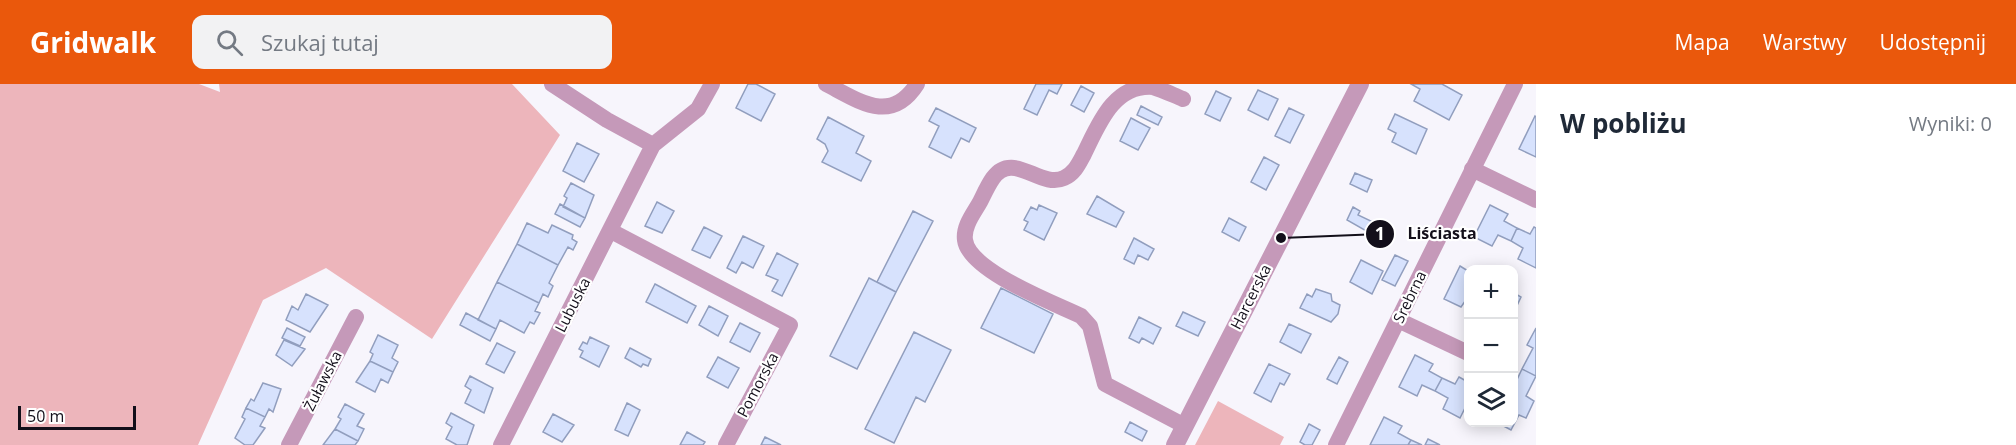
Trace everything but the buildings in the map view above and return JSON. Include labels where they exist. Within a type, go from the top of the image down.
[{"type":"street","points":[[552,84],[607,120],[653,145],[698,109],[712,84]]},
{"type":"street","points":[[826,84],[870,105],[890,107],[902,102],[917,84]]},
{"type":"street","name":"Harcerska","points":[[1175,445],[1360,84]]},
{"type":"street","name":"Srebrna","points":[[1336,445],[1515,84]]},
{"type":"street","points":[[1183,99],[1152,87],[1136,87],[1120,93],[1108,106],[1076,169],[1064,178],[1053,181],[1018,168],[1004,168],[994,176],[966,227],[965,240],[969,251],[980,263],[1002,278],[1081,316],[1090,326],[1105,384],[1185,426]]},
{"type":"street","name":"Lubuska","points":[[501,445],[653,145]]},
{"type":"street","points":[[1472,169],[1536,200]]},
{"type":"street","name":"Pomorska","points":[[611,231],[790,325],[726,445]]},
{"type":"street","name":"Żuławska","points":[[289,445],[356,317]]},
{"type":"street","points":[[1398,320],[1464,351]]},
{"type":"shaded area","points":[[0,84],[199,84],[220,92],[219,84],[512,84],[560,135],[432,339],[326,268],[263,300],[198,445],[0,445]]},
{"type":"shaded area","points":[[1218,401],[1284,437],[1280,445],[1195,445]]},
{"type":"place","name":"Liściasta","points":[[1281,238]]}]
